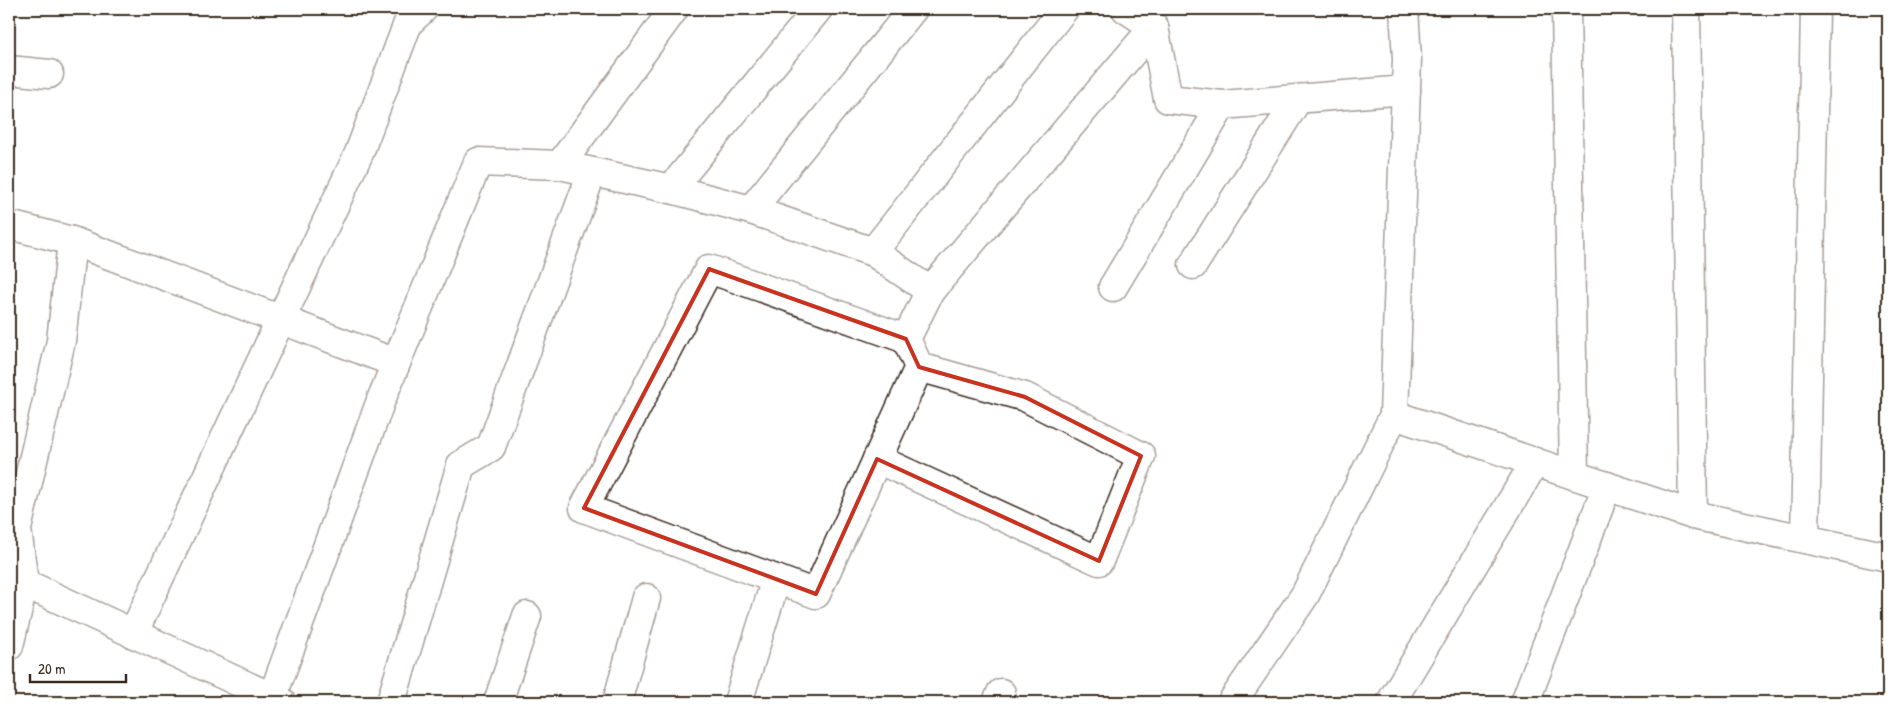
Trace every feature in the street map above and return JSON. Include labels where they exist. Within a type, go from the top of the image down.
[{"type":"street","points":[[133,634],[359,153],[408,23],[423,9]]},
{"type":"street","points":[[560,165],[674,9]]},
{"type":"street","points":[[671,189],[818,9]]},
{"type":"street","points":[[751,210],[913,9]]},
{"type":"street","points":[[873,252],[1064,9]]},
{"type":"street","points":[[1126,9],[1154,27],[1168,99],[1222,105],[1406,90]]},
{"type":"street","points":[[1232,702],[1305,595],[1394,415],[1407,59],[1404,9]]},
{"type":"street","points":[[1566,9],[1574,475]]},
{"type":"street","points":[[1686,9],[1694,514]]},
{"type":"street","points":[[1805,539],[1815,9]]},
{"type":"street","points":[[906,340],[930,291],[1154,27]]},
{"type":"street","points":[[9,70],[49,74]]},
{"type":"street","points":[[1193,266],[1298,99]]},
{"type":"street","points":[[1113,287],[1222,105]]},
{"type":"street","points":[[24,583],[277,700],[396,363],[478,162],[560,165],[671,189],[751,210],[873,252],[930,291]]},
{"type":"street","points":[[391,702],[461,465],[491,447],[592,172]]},
{"type":"street","points":[[9,225],[72,241],[396,363]]},
{"type":"street","points":[[9,646],[24,583],[17,529],[61,341],[72,241]]},
{"type":"street","points":[[877,459],[1099,561],[1141,456],[1026,397],[919,366],[906,340],[709,269],[584,508],[816,594],[919,366]]},
{"type":"street","points":[[1394,415],[1694,514],[1888,557]]},
{"type":"street","points":[[1391,702],[1535,462]]},
{"type":"street","points":[[1524,702],[1607,486]]},
{"type":"street","points":[[738,702],[776,579]]},
{"type":"street","points":[[617,702],[646,598]]},
{"type":"street","points":[[498,702],[527,616]]},
{"type":"highlighted area","points":[[709,269],[906,339],[919,367],[1025,397],[1141,456],[1099,561],[877,459],[816,594],[584,508]]}]
